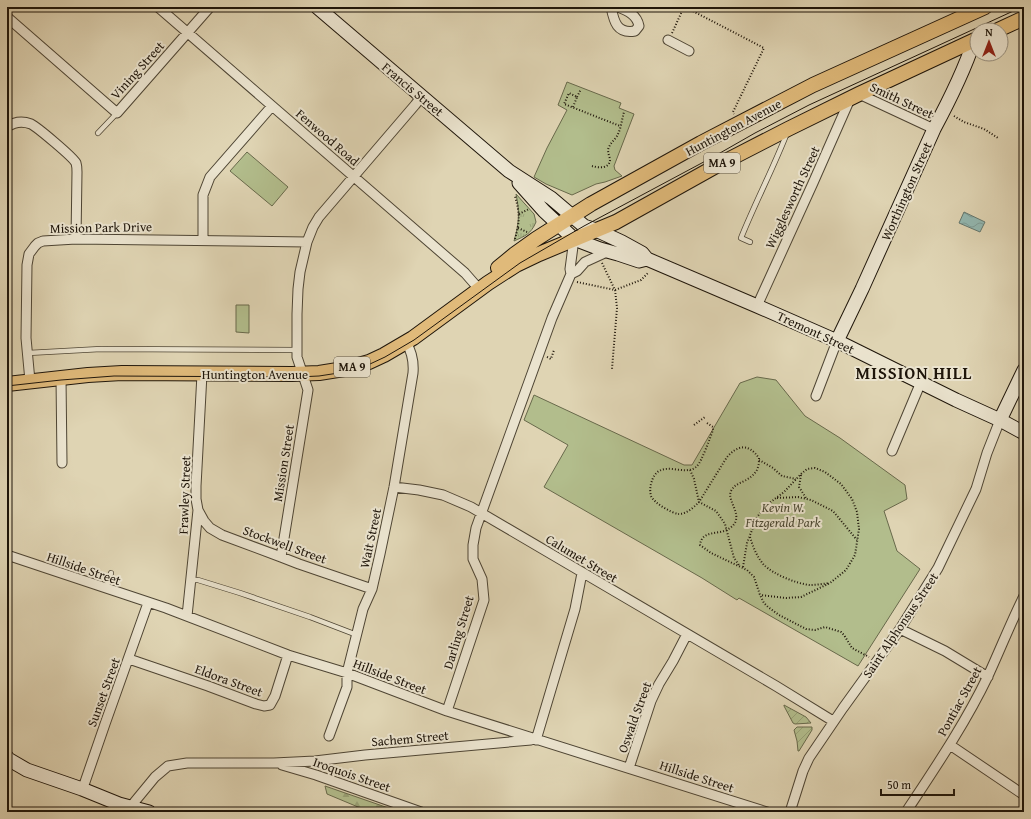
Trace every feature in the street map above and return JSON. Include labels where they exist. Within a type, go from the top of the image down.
[{"type":"main road","name":"Francis Street","points":[[317,7],[509,171],[550,198],[584,226],[596,230]]},
{"type":"main road","name":"Huntington Avenue","points":[[479,289],[498,267],[572,216],[694,146],[813,86],[985,7]]},
{"type":"main road","points":[[1009,25],[1024,18]]},
{"type":"main road","name":"Huntington Avenue","points":[[7,384],[122,373],[303,374],[328,372],[352,367],[377,358],[406,342],[479,289],[520,263],[616,222],[788,129],[969,43]]},
{"type":"main road","name":"Worthington Street","points":[[837,341],[969,55]]},
{"type":"main road","name":"Francis Street","points":[[509,171],[540,207],[574,239]]},
{"type":"main road","name":"Tremont Street","points":[[596,230],[642,252],[647,259]]},
{"type":"main road","name":"Tremont Street","points":[[574,239],[600,249],[639,260],[647,259],[757,306],[837,341],[1024,433]]},
{"type":"main road","name":"Saint Alphonsus Street","points":[[1000,420],[1024,370]]},
{"type":"main road","points":[[7,757],[27,770],[82,789],[128,809],[149,812]]},
{"type":"street","name":"Fenwood Road","points":[[158,7],[471,278],[479,289]]},
{"type":"street","name":"Vining Street","points":[[7,17],[117,113],[210,7]]},
{"type":"street","points":[[611,7],[618,27],[622,31],[635,31],[639,26],[636,17],[618,7]]},
{"type":"street","points":[[668,40],[689,51]]},
{"type":"street","name":"Mission Street","points":[[281,556],[308,390],[297,357],[298,289],[300,272],[307,242],[319,217],[422,96]]},
{"type":"street","name":"Smith Street","points":[[855,97],[934,129]]},
{"type":"street","name":"Wigglesworth Street","points":[[757,306],[813,183],[855,97]]},
{"type":"street","points":[[203,240],[203,195],[210,177],[272,106]]},
{"type":"street","points":[[7,127],[18,122],[31,124],[69,155],[76,163],[76,239]]},
{"type":"street","name":"Mission Park Drive","points":[[30,381],[26,338],[26,280],[29,254],[38,243],[43,241],[76,239],[307,242]]},
{"type":"street","points":[[574,239],[570,269],[574,278]]},
{"type":"street","points":[[481,513],[552,318],[577,271],[585,262],[609,251]]},
{"type":"street","points":[[816,396],[837,341]]},
{"type":"street","name":"Wait Street","points":[[329,736],[347,687],[347,673],[363,609],[372,589],[394,486],[413,372],[413,358],[410,348],[406,342]]},
{"type":"street","name":"Frawley Street","points":[[187,616],[198,510],[196,486],[202,374]]},
{"type":"street","points":[[61,378],[62,463]]},
{"type":"street","points":[[892,451],[921,382]]},
{"type":"street","name":"Saint Alphonsus Street","points":[[833,722],[860,682],[900,629],[935,573],[976,489],[1000,420]]},
{"type":"street","name":"Calumet Street","points":[[394,486],[443,496],[471,507],[802,702],[833,722]]},
{"type":"street","name":"Stockwell Street","points":[[198,510],[210,528],[222,534],[299,564],[372,589]]},
{"type":"street","name":"Darling Street","points":[[447,711],[484,600],[482,579],[473,558],[473,545],[476,528],[481,513]]},
{"type":"street","name":"Hillside Street","points":[[7,555],[166,608],[288,654],[347,673],[447,711],[767,812]]},
{"type":"street","points":[[536,740],[574,609],[582,572]]},
{"type":"street","name":"Pontiac Street","points":[[906,812],[950,745],[970,710],[988,677],[1013,617],[1024,596]]},
{"type":"street","name":"Sunset Street","points":[[82,789],[148,603]]},
{"type":"street","points":[[900,629],[945,651],[988,677]]},
{"type":"street","name":"Oswald Street","points":[[629,768],[651,701],[687,634]]},
{"type":"street","name":"Eldora Street","points":[[129,659],[264,706],[270,705],[275,696],[288,654]]},
{"type":"street","points":[[790,812],[808,760],[833,722]]},
{"type":"street","name":"Sachem Street","points":[[128,809],[155,777],[168,766],[187,763],[274,763],[314,761],[536,740]]},
{"type":"street","points":[[950,745],[1024,795]]},
{"type":"street","name":"Iroquois Street","points":[[274,763],[316,774],[421,812]]},
{"type":"lane","points":[[98,134],[117,113]]},
{"type":"lane","points":[[750,242],[741,238],[788,129]]},
{"type":"lane","points":[[28,353],[101,349],[297,350]]},
{"type":"lane","points":[[106,589],[111,573]]},
{"type":"lane","points":[[190,580],[198,580],[240,593],[357,635]]},
{"type":"path","points":[[668,40],[684,7],[764,48],[733,112],[735,116]]},
{"type":"path","points":[[697,7],[703,10],[704,7]]},
{"type":"path","points":[[573,107],[581,89]]},
{"type":"path","points":[[565,92],[577,97]]},
{"type":"path","points":[[569,93],[564,104],[620,126]]},
{"type":"path","points":[[945,109],[956,118],[984,129],[998,138]]},
{"type":"path","points":[[592,166],[603,168],[609,163],[609,145],[619,134],[624,112]]},
{"type":"path","points":[[513,191],[518,204],[520,220],[515,239]]},
{"type":"path","points":[[519,214],[530,209]]},
{"type":"path","points":[[518,228],[528,233]]},
{"type":"path","points":[[602,263],[615,290],[617,308],[612,369]]},
{"type":"path","points":[[574,278],[615,290],[641,280],[648,273]]},
{"type":"path","points":[[551,359],[554,350]]},
{"type":"path","points":[[694,425],[705,417]]},
{"type":"path","points":[[707,423],[713,427],[713,430],[696,467],[690,470],[666,469],[657,472],[651,483],[651,497],[664,508],[672,512],[680,514],[688,511],[699,502],[726,457],[736,449],[741,448],[750,449],[755,452],[759,458],[758,468],[752,476],[734,486],[731,490],[731,500],[736,512],[734,524],[731,528],[726,530],[705,535],[702,537],[700,545],[711,553],[740,566],[754,577],[764,603],[779,615],[806,629],[815,630],[825,627],[841,632],[852,648],[867,656]]},
{"type":"path","points":[[759,460],[773,468],[782,476],[796,479]]},
{"type":"path","points":[[743,568],[747,543],[757,517],[768,504],[784,492],[801,474],[807,469],[816,468],[825,472],[841,484],[852,499],[857,512],[859,529],[855,555],[846,570],[830,583],[801,597],[786,598],[760,595]]},
{"type":"path","points":[[690,470],[694,479],[699,502],[716,512],[725,524],[734,558],[740,566]]},
{"type":"path","points":[[801,474],[799,487],[806,499]]},
{"type":"path","points":[[776,498],[798,497],[811,500],[833,511],[857,540]]},
{"type":"path","points":[[749,536],[754,549],[764,565],[774,573],[810,585],[830,583]]},
{"type":"green space","points":[[567,82],[621,103],[619,108],[634,114],[614,166],[615,170],[622,176],[596,184],[572,195],[534,177],[567,110],[558,105]]},
{"type":"green space","points":[[247,152],[288,187],[272,206],[230,171]]},
{"type":"green space","points":[[516,194],[534,214],[536,222],[527,234],[514,241],[518,218]]},
{"type":"green space","points":[[236,305],[249,305],[249,333],[236,332]]},
{"type":"green space","name":"Kevin W. Fitzgerald Park","points":[[757,377],[776,380],[805,416],[840,438],[905,485],[907,499],[884,511],[897,551],[920,569],[858,666],[739,598],[737,600],[702,578],[544,487],[568,445],[524,420],[534,395],[684,465],[692,465],[740,383]]},
{"type":"green space","points":[[784,705],[806,717],[811,723],[793,723]]},
{"type":"green space","points":[[797,727],[812,727],[812,730],[799,751],[794,730]]},
{"type":"green space","points":[[325,786],[400,812],[370,812],[327,794]]},
{"type":"water","points":[[964,212],[985,222],[980,232],[959,223]]},
{"type":"tram line","points":[[7,386],[114,376],[319,376],[345,372],[370,364],[414,340],[520,263],[584,226],[809,105],[1022,7]]},
{"type":"district","name":"MISSION HILL","points":[[914,373]]}]
